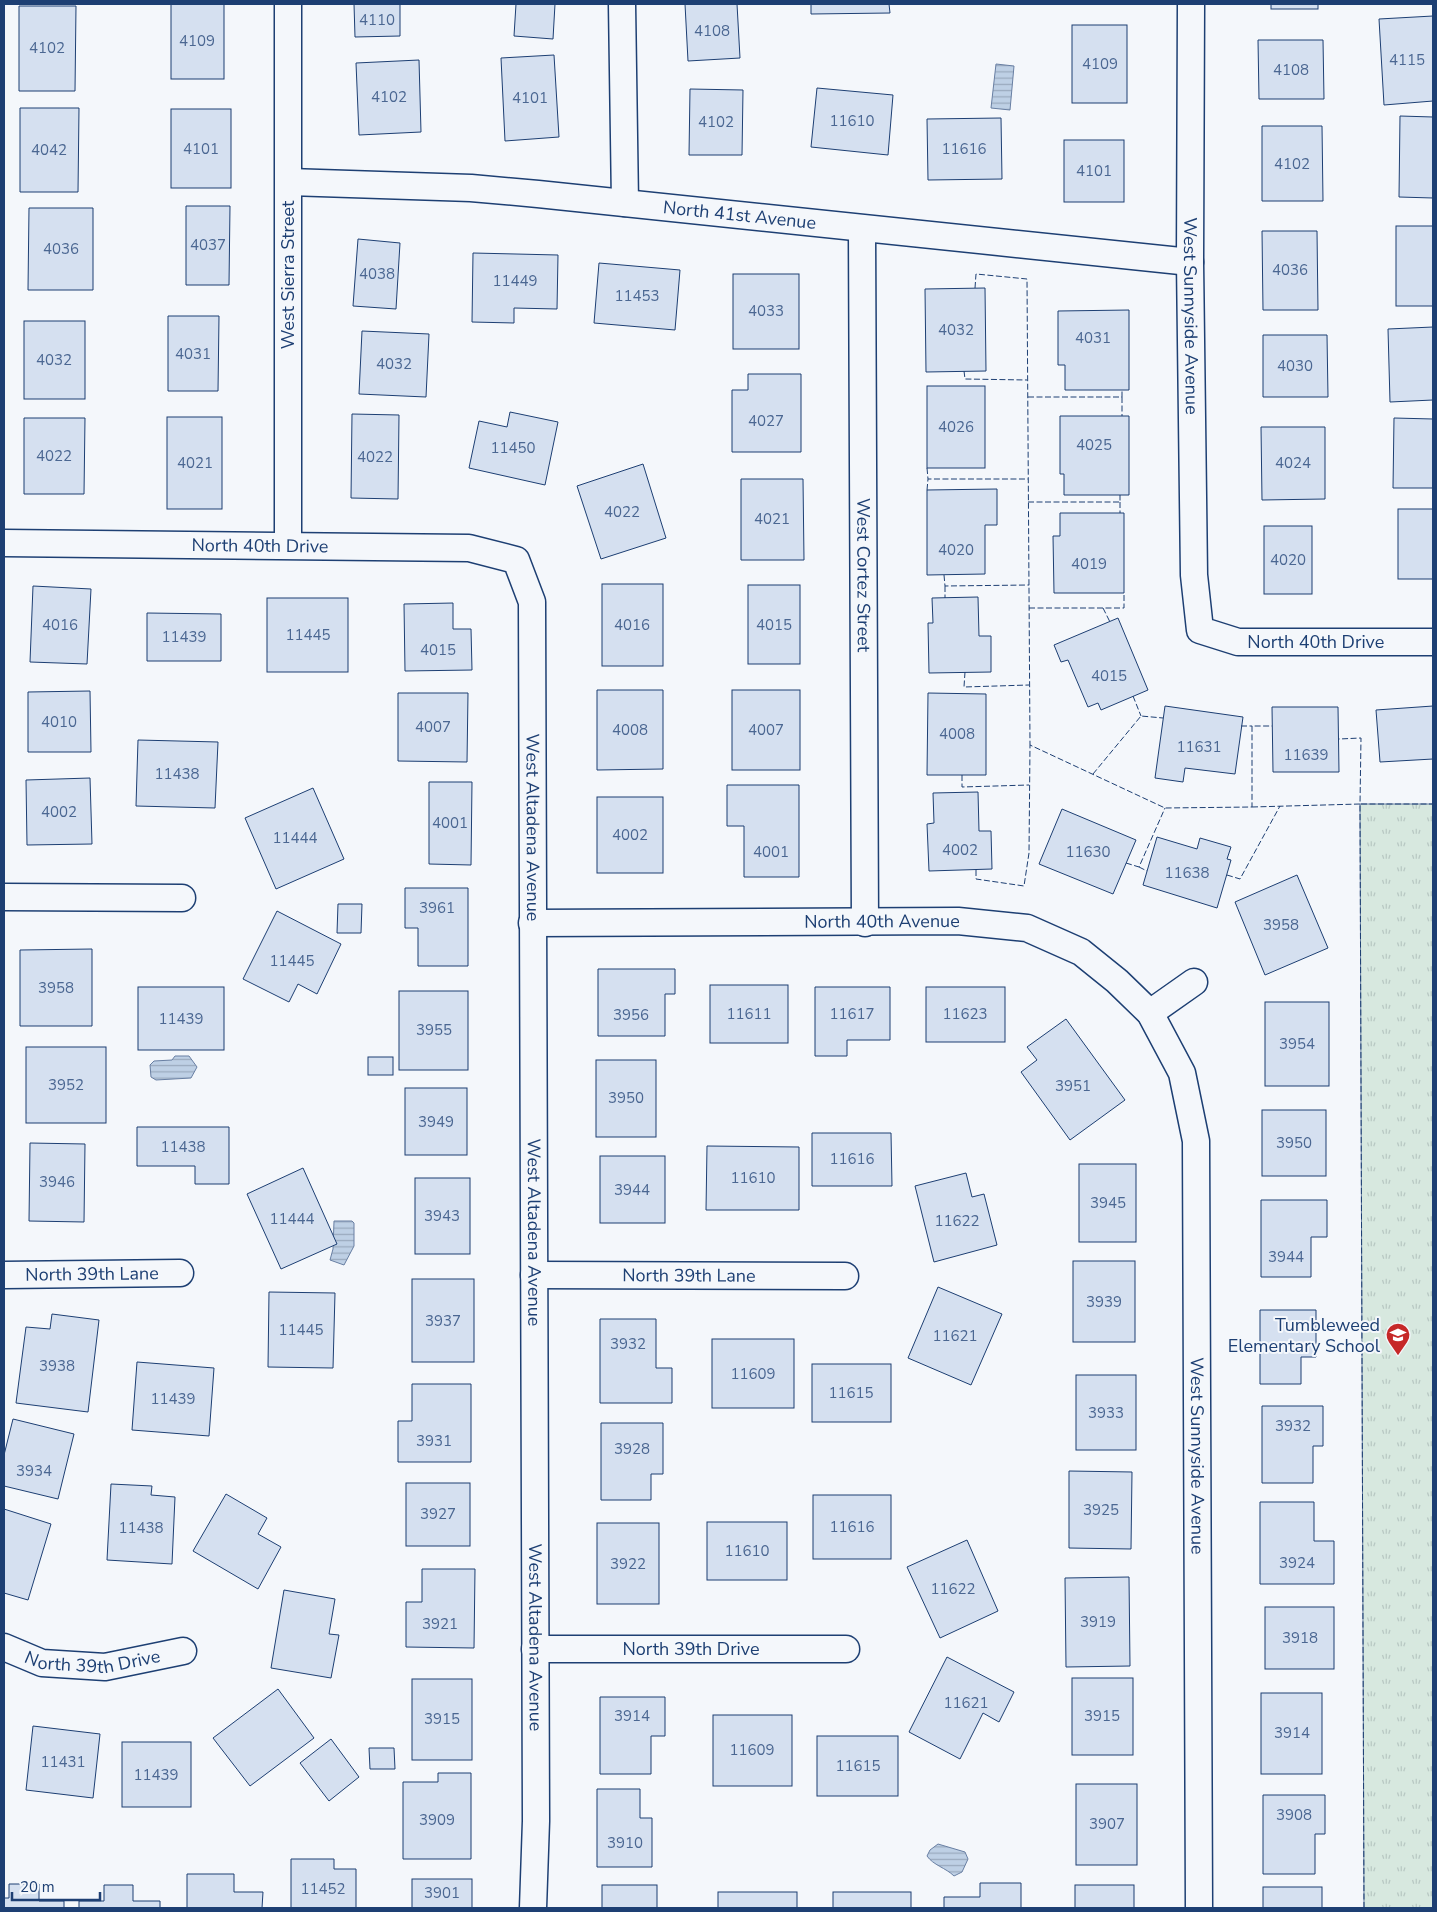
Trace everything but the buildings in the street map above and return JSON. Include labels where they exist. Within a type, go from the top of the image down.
[{"type":"street","name":"West Sierra Street","points":[[288,4],[288,546]]},
{"type":"street","points":[[622,4],[624,203]]},
{"type":"street","name":"West Sunnyside Avenue","points":[[1191,4],[1190,262],[1194,575],[1200,630]]},
{"type":"street","name":"North 41st Avenue","points":[[289,182],[471,188],[1190,262]]},
{"type":"street","name":"West Cortez Street","points":[[862,229],[865,922]]},
{"type":"street","name":"North 40th Drive","points":[[4,543],[469,548],[516,560]]},
{"type":"street","name":"West Altadena Avenue","points":[[516,560],[532,602],[536,1821],[533,1908]]},
{"type":"street","name":"North 40th Drive","points":[[1200,630],[1238,642],[1433,642]]},
{"type":"street","points":[[4,897],[182,898]]},
{"type":"street","name":"North 40th Avenue","points":[[532,923],[958,921],[1027,928],[1081,952],[1118,981],[1150,1013]]},
{"type":"street","points":[[1150,1013],[1194,982]]},
{"type":"street","name":"West Sunnyside Avenue","points":[[1150,1013],[1182,1073],[1196,1141],[1199,1908]]},
{"type":"street","name":"North 39th Lane","points":[[4,1275],[180,1273]]},
{"type":"street","name":"North 39th Lane","points":[[534,1275],[845,1276]]},
{"type":"street","name":"North 39th Drive","points":[[4,1647],[42,1663],[105,1667],[183,1651]]},
{"type":"street","name":"North 39th Drive","points":[[535,1649],[846,1649]]},
{"type":"green space","name":"Tumbleweed Elementary School","points":[[1360,804],[1433,804],[1433,1908],[1364,1908]]},
{"type":"water","points":[[996,64],[1014,66],[1010,110],[991,108]]},
{"type":"water","points":[[175,1056],[189,1056],[197,1067],[191,1078],[156,1080],[151,1077],[150,1065],[154,1061],[172,1060]]},
{"type":"water","points":[[334,1221],[352,1221],[354,1223],[354,1246],[344,1265],[330,1260],[333,1249]]},
{"type":"water","points":[[938,1844],[965,1852],[968,1859],[962,1872],[954,1876],[927,1856],[930,1850]]},
{"type":"fence","points":[[975,288],[976,274],[1027,279],[1030,745]]},
{"type":"fence","points":[[964,371],[965,379],[1027,380]]},
{"type":"fence","points":[[1028,397],[1122,397],[1122,390]]},
{"type":"fence","points":[[1122,397],[1122,416]]},
{"type":"fence","points":[[927,468],[928,479],[1028,479]]},
{"type":"fence","points":[[927,490],[928,479]]},
{"type":"fence","points":[[1028,502],[1120,502],[1120,495]]},
{"type":"fence","points":[[1120,502],[1120,513]]},
{"type":"fence","points":[[944,575],[945,586],[1029,585]]},
{"type":"fence","points":[[945,586],[945,598]]},
{"type":"fence","points":[[1029,608],[1124,608],[1124,593]]},
{"type":"fence","points":[[1103,608],[1110,622]]},
{"type":"fence","points":[[965,672],[964,687],[1029,685]]},
{"type":"fence","points":[[1133,696],[1141,716]]},
{"type":"fence","points":[[1093,774],[1141,716],[1163,718]]},
{"type":"fence","points":[[1241,726],[1252,726]]},
{"type":"fence","points":[[976,870],[976,879],[1024,886],[1029,853],[1030,745],[1165,808],[1252,807],[1252,726],[1272,726]]},
{"type":"fence","points":[[1252,807],[1360,804],[1361,738],[1339,739]]},
{"type":"fence","points":[[962,775],[962,787],[1029,785]]},
{"type":"fence","points":[[1364,1908],[1360,804],[1433,804]]},
{"type":"fence","points":[[1227,875],[1240,879],[1280,806]]},
{"type":"fence","points":[[1126,863],[1139,867],[1165,808]]},
{"type":"fence","points":[[1139,867],[1147,871]]},
{"type":"place","name":"Tumbleweed Elementary School","points":[[1398,1356]]}]
